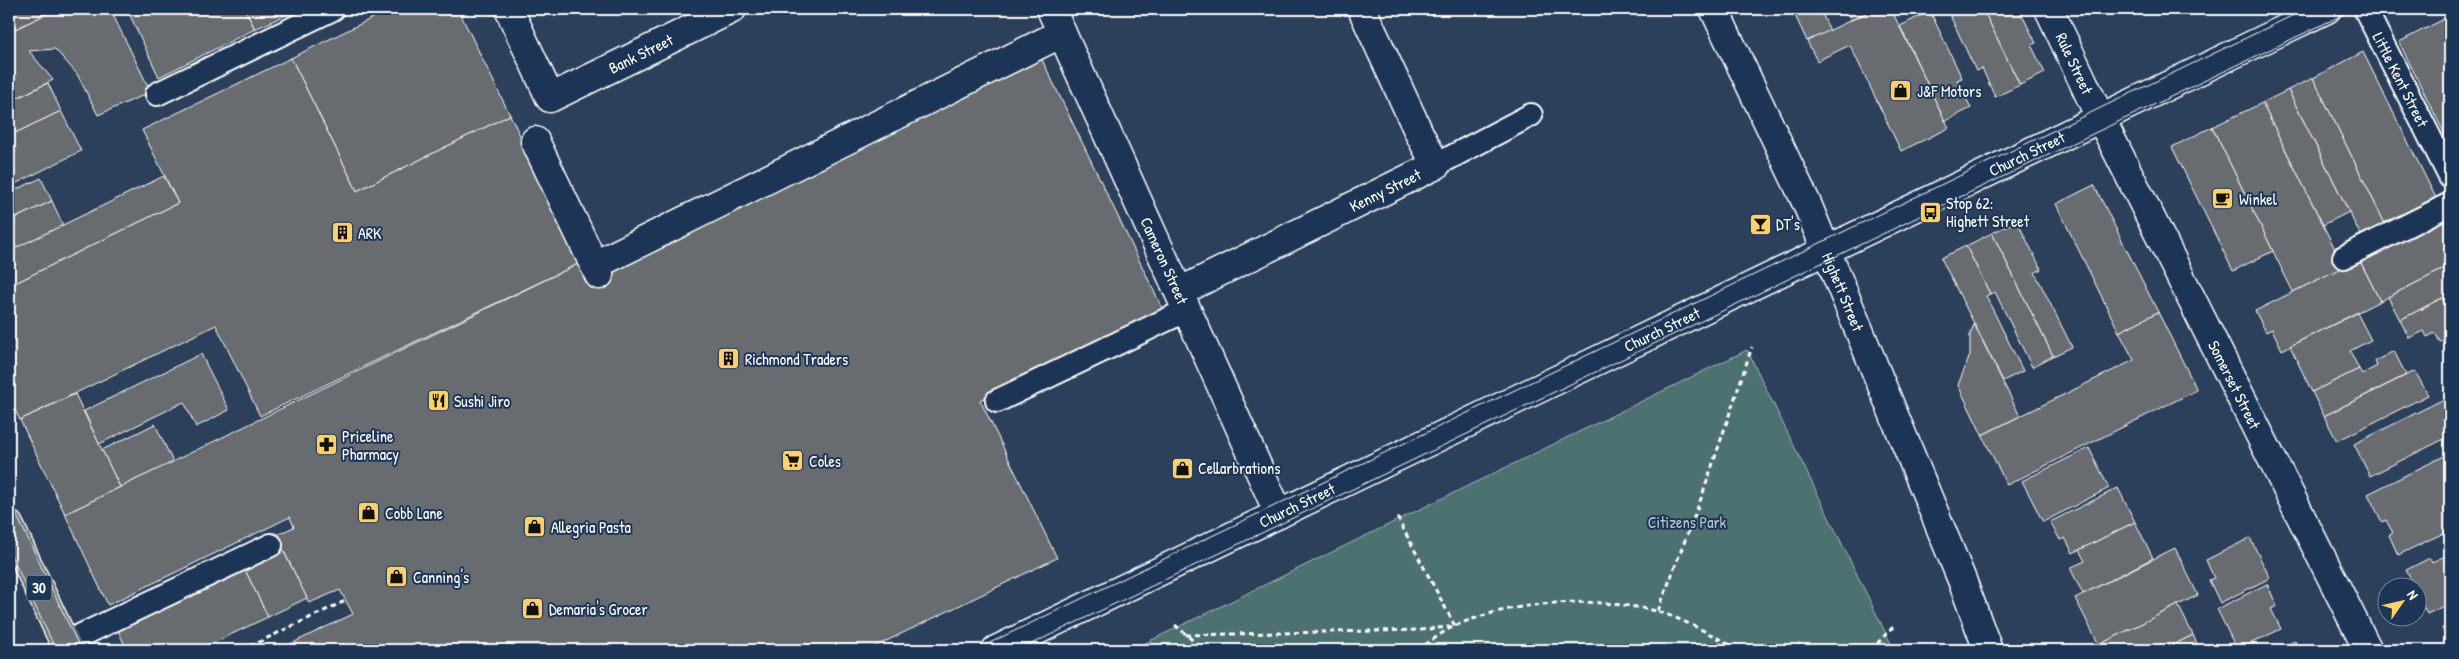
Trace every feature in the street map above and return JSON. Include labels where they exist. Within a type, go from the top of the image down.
[{"type":"main road","name":"30","points":[[10,533],[67,647]]},
{"type":"street","name":"Bank Street","points":[[509,9],[550,98],[732,9]]},
{"type":"street","name":"Kenny Street","points":[[1183,301],[1436,165],[1420,136],[1362,9]]},
{"type":"street","name":"Highett Street","points":[[1714,9],[1784,154],[1826,250],[1962,580],[1988,650]]},
{"type":"street","name":"Rule Street","points":[[2049,9],[2100,118]]},
{"type":"street","name":"Church Street","points":[[996,650],[2327,9]]},
{"type":"street","points":[[535,141],[597,270],[836,146],[1057,21]]},
{"type":"street","name":"Cameron Street","points":[[1057,21],[1279,514]]},
{"type":"street","name":"Somerset Street","points":[[2100,118],[2368,650]]},
{"type":"street","name":"Highett Street","points":[[1962,580],[1996,650]]},
{"type":"lane","points":[[157,94],[333,9]]},
{"type":"lane","name":"Little Kent Street","points":[[2365,9],[2450,176]]},
{"type":"lane","points":[[1436,165],[1531,114]]},
{"type":"lane","points":[[2344,257],[2450,204]]},
{"type":"lane","points":[[997,401],[1183,301]]},
{"type":"lane","points":[[67,647],[271,544]]},
{"type":"path","points":[[1658,611],[1702,496],[1752,347]]},
{"type":"path","points":[[1396,515],[1455,626]]},
{"type":"path","points":[[242,650],[345,602]]},
{"type":"path","points":[[1186,635],[1420,630],[1455,626],[1521,606],[1561,603],[1614,604],[1658,611],[1738,650]]},
{"type":"path","points":[[1175,625],[1204,650]]},
{"type":"path","points":[[1418,650],[1455,626]]},
{"type":"path","points":[[1871,650],[1893,627]]},
{"type":"green space","name":"Citizens Park","points":[[1747,350],[1894,650],[1131,650]]},
{"type":"building","points":[[9,9],[57,9],[9,32]]},
{"type":"building","points":[[57,9],[110,9],[151,92],[98,115],[77,74],[55,49],[29,51],[53,80],[9,102],[9,32]]},
{"type":"building","points":[[127,9],[245,9],[255,29],[159,77]]},
{"type":"building","points":[[245,9],[299,9],[255,29]]},
{"type":"building","points":[[391,9],[458,9],[510,115],[357,191],[291,58]]},
{"type":"building","points":[[1792,9],[1820,9],[1830,31],[1807,41]]},
{"type":"building","points":[[1846,9],[1871,9],[1872,10],[1851,20]]},
{"type":"building","name":"J&F Motors","points":[[1875,9],[1891,9],[1949,128],[1901,151],[1850,45],[1817,61],[1807,41]]},
{"type":"building","points":[[1947,9],[1983,9],[2020,85],[1995,97],[1982,68],[1976,71]]},
{"type":"building","points":[[1983,9],[2019,9],[2036,43],[2031,45],[2045,73],[2020,85]]},
{"type":"building","points":[[1930,11],[1962,78],[1957,80],[1971,108],[1945,121],[1900,26]]},
{"type":"building","points":[[2450,16],[2450,145],[2399,42]]},
{"type":"building","name":"Richmond Traders","points":[[1036,47],[1167,318],[980,400],[1057,558],[868,650],[278,650],[353,614],[340,590],[309,603],[276,535],[294,527],[290,517],[108,605],[65,514],[582,262]]},
{"type":"building","points":[[2363,52],[2438,202],[2387,228],[2313,78]]},
{"type":"building","name":"ARK","points":[[291,58],[357,191],[510,115],[582,262],[260,416],[216,325],[20,420],[9,398],[9,286],[178,203],[142,130]]},
{"type":"building","points":[[2313,78],[2387,228],[2363,240],[2288,90]]},
{"type":"building","points":[[48,83],[61,111],[9,136],[9,102]]},
{"type":"building","points":[[2288,90],[2349,212],[2323,225],[2262,103]]},
{"type":"building","points":[[2262,103],[2344,267],[2293,292],[2212,127]]},
{"type":"building","points":[[61,111],[81,151],[9,187],[9,136]]},
{"type":"building","name":"Winkel","points":[[2212,127],[2273,251],[2233,271],[2172,147]]},
{"type":"building","points":[[164,176],[178,203],[9,286],[9,251]]},
{"type":"building","points":[[41,178],[52,201],[9,221],[9,193]]},
{"type":"building","points":[[2094,185],[2158,312],[2119,332],[2056,204]]},
{"type":"building","points":[[52,201],[63,225],[9,251],[9,221]]},
{"type":"building","points":[[2442,217],[2450,233],[2450,266],[2380,301],[2359,259]]},
{"type":"building","points":[[2017,221],[2041,269],[2035,273],[2072,347],[2053,356],[1992,233]]},
{"type":"building","points":[[1992,233],[2053,356],[2032,367],[1995,292],[1990,294],[1966,246]]},
{"type":"building","points":[[1966,246],[1990,294],[1986,296],[2023,371],[2003,381],[1941,258]]},
{"type":"building","points":[[2359,259],[2380,301],[2282,350],[2272,329],[2266,332],[2255,311]]},
{"type":"building","points":[[2450,266],[2450,304],[2446,306],[2442,298],[2400,320],[2388,297]]},
{"type":"building","points":[[2442,298],[2446,306],[2450,304],[2450,337],[2440,342],[2435,333],[2427,337],[2424,331],[2409,338],[2400,320]]},
{"type":"building","points":[[2158,312],[2197,390],[2007,485],[1982,435],[2134,360],[2119,332]]},
{"type":"building","points":[[2357,313],[2371,340],[2350,351],[2359,369],[2312,392],[2290,346]]},
{"type":"building","points":[[1974,324],[2020,416],[1982,435],[1958,385],[1970,355],[1970,335]]},
{"type":"building","points":[[2394,351],[2406,375],[2324,416],[2312,392],[2359,369],[2362,374],[2377,366],[2375,361]]},
{"type":"building","points":[[201,354],[229,410],[196,427],[184,402],[99,444],[84,411]]},
{"type":"building","points":[[2415,371],[2428,395],[2337,441],[2324,416]]},
{"type":"building","points":[[75,394],[120,487],[65,514],[20,420]]},
{"type":"building","points":[[2450,396],[2450,436],[2370,476],[2354,444]]},
{"type":"building","points":[[155,424],[173,462],[120,487],[102,450]]},
{"type":"building","points":[[2089,448],[2109,488],[2043,522],[2022,481]]},
{"type":"building","points":[[2450,453],[2450,530],[2398,555],[2389,535],[2393,533],[2386,520],[2382,522],[2368,494]]},
{"type":"building","points":[[2118,488],[2135,522],[2073,553],[2065,538],[2060,540],[2050,522]]},
{"type":"building","points":[[2135,522],[2153,558],[2083,594],[2070,568],[2085,561],[2079,550]]},
{"type":"building","points":[[2250,538],[2270,578],[2220,603],[2209,580],[2214,578],[2206,560]]},
{"type":"building","points":[[282,548],[307,598],[268,617],[244,568]]},
{"type":"building","points":[[2175,548],[2198,595],[2099,645],[2075,598]]},
{"type":"building","points":[[2450,554],[2450,607],[2447,608],[2446,605],[2427,614],[2426,576],[2409,576],[2406,570],[2430,558],[2432,562]]},
{"type":"building","points":[[244,568],[268,617],[198,650],[127,650],[116,626]]},
{"type":"building","points":[[2267,584],[2277,606],[2271,609],[2281,629],[2237,650],[2217,609]]},
{"type":"building","points":[[2178,605],[2193,635],[2163,650],[2101,650],[2099,645]]},
{"type":"building","points":[[2450,624],[2450,645],[2442,628]]},
{"type":"building","points":[[2193,635],[2200,650],[2163,650]]},
{"type":"building","points":[[2295,641],[2299,650],[2276,650]]},
{"type":"tram line","points":[[975,650],[2306,9]]},
{"type":"tram line","points":[[1019,650],[1830,259],[2355,9]]},
{"type":"tram line","points":[[9,499],[81,650]]},
{"type":"tram line","points":[[9,551],[56,650]]},
{"type":"place","name":"J&F Motors","points":[[1901,91]]},
{"type":"place","name":"Winkel","points":[[2223,199]]},
{"type":"place","name":"Stop 62: Highett Street","points":[[1930,212]]},
{"type":"place","name":"DT's","points":[[1760,224]]},
{"type":"place","name":"ARK","points":[[342,233]]},
{"type":"place","name":"Richmond Traders","points":[[729,359]]},
{"type":"place","name":"Sushi Jiro","points":[[438,401]]},
{"type":"place","name":"Priceline Pharmacy","points":[[326,445]]},
{"type":"place","name":"Coles","points":[[793,461]]},
{"type":"place","name":"Cellarbrations","points":[[1182,468]]},
{"type":"place","name":"Cobb Lane","points":[[369,513]]},
{"type":"place","name":"Allegria Pasta","points":[[535,527]]},
{"type":"place","name":"Canning's","points":[[397,577]]},
{"type":"place","name":"Demaria's Grocer","points":[[533,609]]}]
